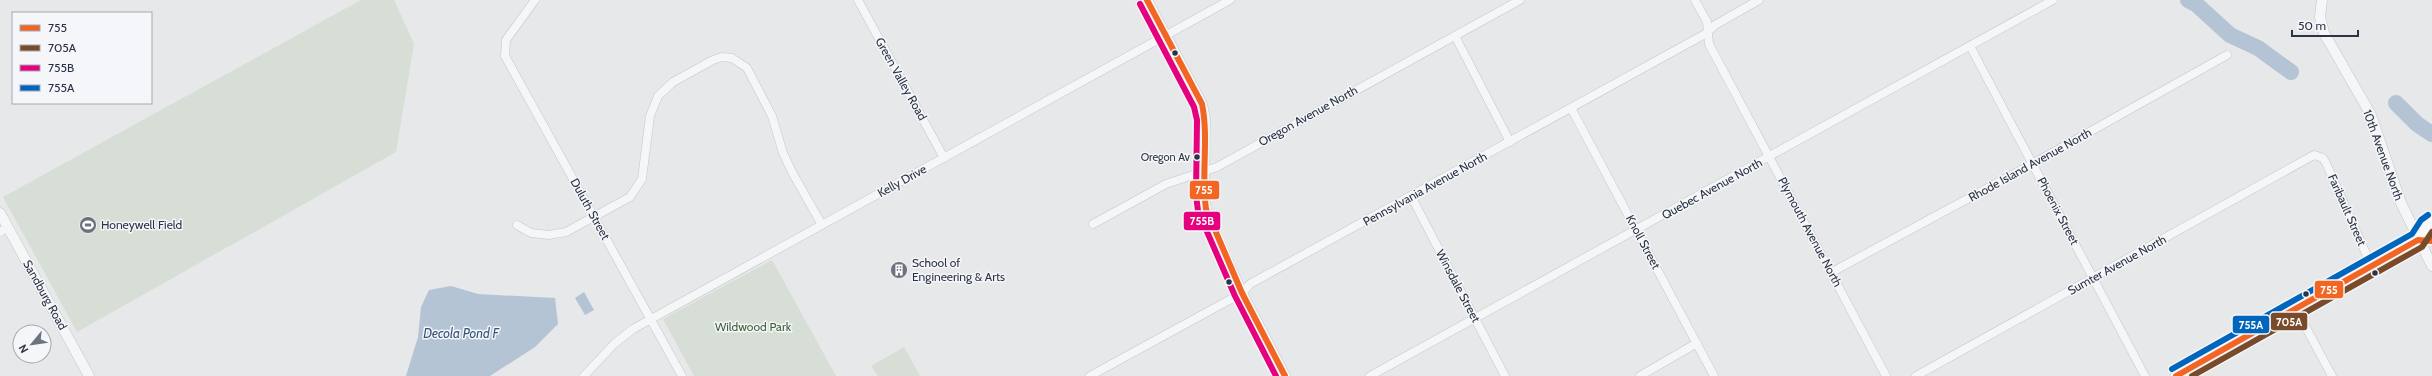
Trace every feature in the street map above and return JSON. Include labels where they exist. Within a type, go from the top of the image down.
[{"type":"main road","points":[[2176,376],[2418,240],[2427,225],[2432,222]]},
{"type":"main road","points":[[2418,240],[2432,241]]},
{"type":"street","name":"Duluth Street","points":[[535,0],[506,40],[505,56],[682,376]]},
{"type":"street","name":"Green Valley Road","points":[[858,0],[944,158]]},
{"type":"street","points":[[1147,0],[1202,104],[1205,119],[1204,195],[1206,209],[1216,236],[1242,293],[1285,376]]},
{"type":"street","name":"Kelly Drive","points":[[584,376],[614,344],[650,319],[1230,0]]},
{"type":"street","name":"Oregon Avenue North","points":[[1093,224],[1166,184],[1217,167],[1520,0]]},
{"type":"street","name":"Plymouth Avenue North","points":[[1695,0],[1707,22],[1709,44],[1832,272],[1886,376]]},
{"type":"street","name":"Pennsylvania Avenue North","points":[[1090,376],[1242,293],[1250,284],[1707,33],[1715,25],[1759,0]]},
{"type":"street","name":"Quebec Avenue North","points":[[1370,376],[2053,0]]},
{"type":"street","name":"10th Avenue North","points":[[2322,0],[2320,17],[2324,32],[2370,115],[2398,197],[2432,266]]},
{"type":"street","points":[[1455,36],[1510,142]]},
{"type":"street","name":"Phoenix Street","points":[[1970,46],[2145,376]]},
{"type":"street","name":"Rhode Island Avenue North","points":[[1832,272],[2032,164],[2227,55]]},
{"type":"street","points":[[517,225],[531,233],[549,235],[566,232],[595,218],[630,197],[640,184],[645,168],[650,116],[658,96],[672,82],[722,57],[732,58],[747,68],[770,111],[783,153],[792,172],[822,225]]},
{"type":"street","name":"Knoll Street","points":[[1571,108],[1714,376]]},
{"type":"street","name":"Faribault Street","points":[[2319,156],[2326,163],[2372,267]]},
{"type":"street","name":"Sumter Avenue North","points":[[1916,376],[2309,157],[2319,156]]},
{"type":"street","name":"Winsdale Street","points":[[1411,196],[1506,376]]},
{"type":"street","name":"Sandburg Road","points":[[0,213],[4,230],[89,376]]},
{"type":"street","points":[[2296,309],[2332,376]]},
{"type":"street","points":[[1640,376],[1697,343]]},
{"type":"green space","points":[[361,0],[394,0],[414,44],[396,152],[77,332],[3,197]]},
{"type":"green space","name":"Wildwood Park","points":[[772,260],[836,376],[694,376],[663,319]]},
{"type":"green space","points":[[904,347],[920,376],[878,376],[871,366]]},
{"type":"water","name":"Decola Pond F","points":[[451,286],[478,294],[555,298],[558,324],[535,347],[490,376],[406,376],[418,337],[421,307],[429,290]]},
{"type":"water","points":[[584,292],[594,310],[585,315],[575,298]]},
{"type":"waterway","points":[[2188,0],[2196,4],[2230,35],[2258,48],[2291,72]]},
{"type":"waterway","points":[[2396,103],[2417,124],[2432,134]]},
{"type":"transit line","name":"755","points":[[1147,0],[1202,104],[1205,130],[1204,183],[1206,209],[1242,293],[1285,376]]},
{"type":"transit line","name":"755B","points":[[1140,4],[1194,107],[1197,120],[1196,195],[1198,211],[1235,296],[1276,376]]},
{"type":"transit line","name":"755A","points":[[2172,369],[2412,234],[2421,220],[2428,215]]},
{"type":"transit line","name":"705A","points":[[2192,376],[2422,247],[2432,232]]},
{"type":"transit line","name":"755","points":[[2176,376],[2418,240],[2432,241]]},
{"type":"place","name":"Oregon Av","points":[[1197,157]]},
{"type":"place","name":"Honeywell Field","points":[[88,225]]},
{"type":"place","name":"School of Engineering & Arts","points":[[899,270]]}]
